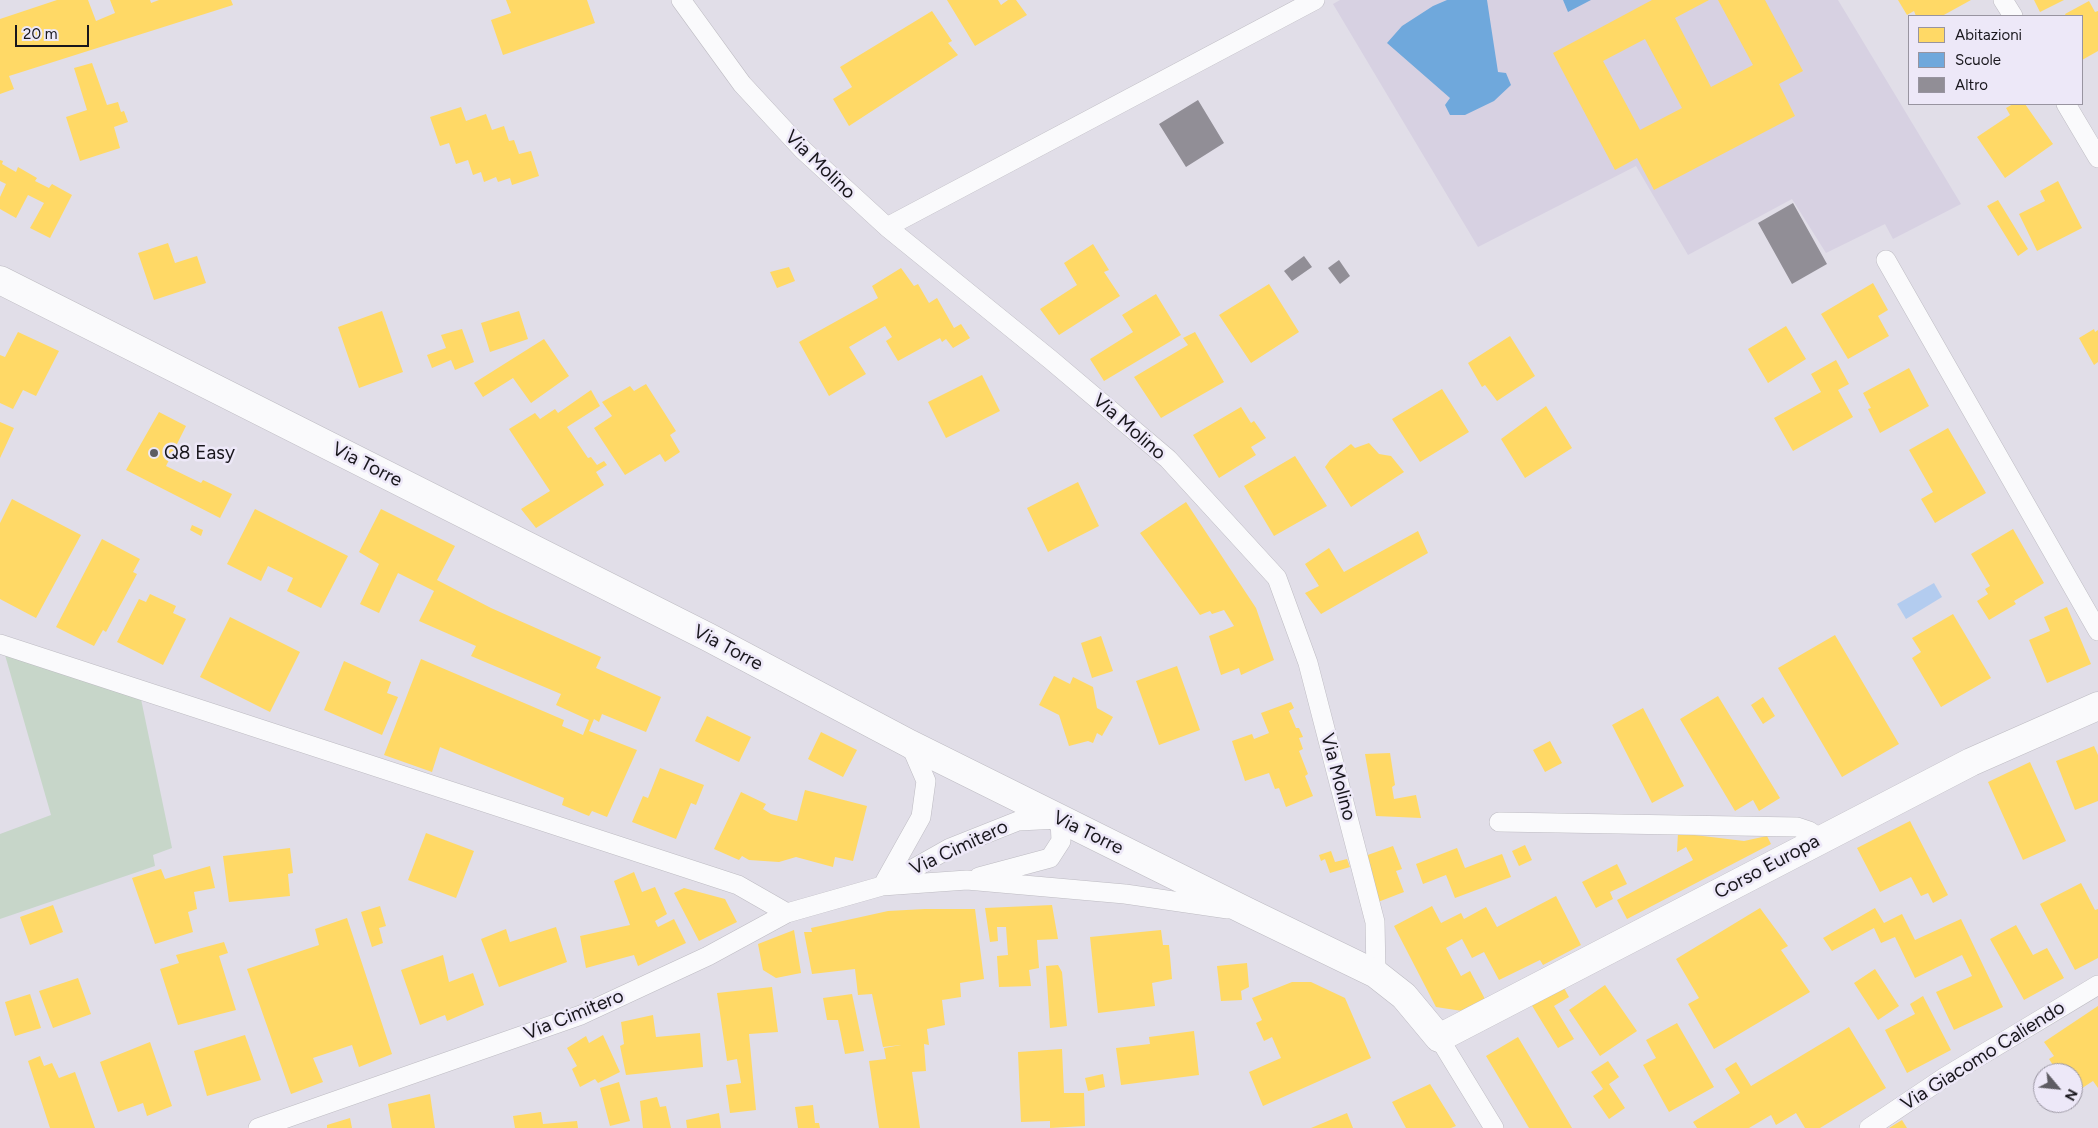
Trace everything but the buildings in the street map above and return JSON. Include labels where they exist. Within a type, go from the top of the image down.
[{"type":"main road","name":"Via Torre","points":[[0,280],[699,633],[910,744],[1376,974],[1404,996],[1439,1038]]},
{"type":"main road","name":"Corso Europa","points":[[1439,1038],[1971,762],[2098,706]]},
{"type":"street","name":"Via Molino","points":[[680,0],[742,84],[803,150],[887,227],[1051,360],[1168,459],[1277,578],[1308,663],[1373,912],[1375,922],[1376,974]]},
{"type":"street","points":[[887,227],[1315,0]]},
{"type":"street","points":[[2003,0],[2012,15]]},
{"type":"street","points":[[2067,105],[2098,158]]},
{"type":"street","points":[[1886,260],[2098,631]]},
{"type":"street","points":[[0,644],[738,885],[787,913]]},
{"type":"street","name":"Via Cimitero","points":[[882,886],[921,818],[926,781],[910,744]]},
{"type":"street","name":"Via Cimitero","points":[[882,886],[950,848],[1018,821],[1060,819],[1061,841],[1050,858],[967,880]]},
{"type":"street","points":[[1499,822],[1797,827],[1809,831],[1821,839]]},
{"type":"street","name":"Via Cimitero","points":[[258,1128],[581,1015],[708,956],[787,913],[882,886],[967,880],[1125,894],[1248,912]]},
{"type":"street","name":"Via Giacomo Caliendo","points":[[1869,1128],[1945,1077],[2098,984]]},
{"type":"street","points":[[1439,1038],[1494,1128]]},
{"type":"shaded area","points":[[1340,0],[1838,0],[1961,204],[1893,239],[1885,224],[1826,253],[1792,199],[1688,255],[1636,166],[1478,247],[1333,4]]},
{"type":"green space","points":[[5,655],[141,699],[172,848],[153,855],[155,866],[0,919],[0,834],[51,815]]},
{"type":"water","points":[[1934,583],[1942,597],[1906,619],[1897,604]]},
{"type":"place","name":"Q8 Easy","points":[[154,453]]}]
